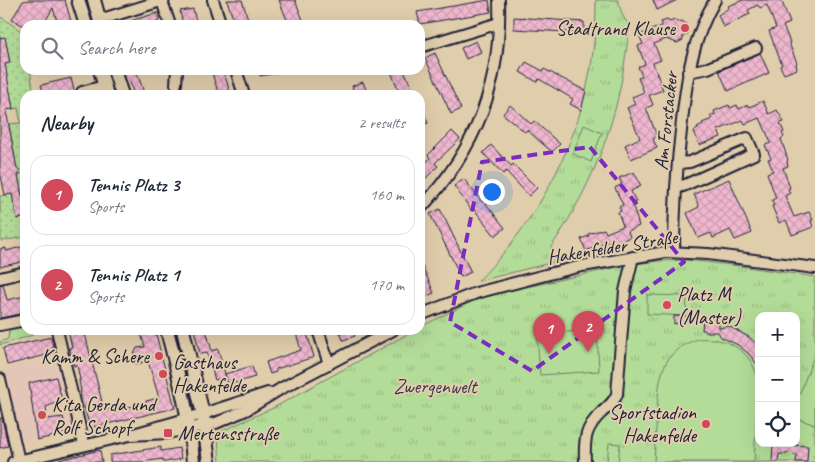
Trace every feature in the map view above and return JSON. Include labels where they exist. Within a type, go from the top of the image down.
[{"type":"main road","points":[[78,0],[84,20]]},
{"type":"main road","points":[[94,0],[99,20]]},
{"type":"main road","points":[[102,75],[106,90]]},
{"type":"main road","points":[[116,75],[120,90]]},
{"type":"main road","points":[[168,335],[189,423],[193,462]]},
{"type":"main road","points":[[184,335],[204,420],[209,462]]},
{"type":"street","points":[[105,20],[147,3],[163,0],[169,20]]},
{"type":"street","points":[[214,0],[220,20]]},
{"type":"street","points":[[425,203],[451,172],[481,119],[491,91],[494,75],[498,46],[499,0]]},
{"type":"street","name":"Am Forstacker","points":[[674,252],[678,163],[688,72],[698,34],[715,0]]},
{"type":"street","points":[[425,45],[499,23]]},
{"type":"street","points":[[688,72],[708,68],[756,48]]},
{"type":"street","points":[[176,84],[177,75]]},
{"type":"street","points":[[238,75],[242,90]]},
{"type":"street","points":[[677,186],[683,186],[754,154],[747,138],[690,162],[678,163]]},
{"type":"street","name":"Hakenfelder Straße","points":[[425,313],[476,293],[575,268],[633,257],[674,252],[717,255],[815,268]]},
{"type":"street","points":[[585,462],[587,430],[590,423],[610,405],[617,394],[625,291],[633,257]]},
{"type":"street","points":[[0,278],[20,273]]},
{"type":"street","points":[[0,325],[20,321]]},
{"type":"street","points":[[58,335],[84,445]]},
{"type":"street","points":[[320,335],[329,364]]},
{"type":"street","points":[[0,378],[22,461],[84,445],[204,420],[216,423],[246,410],[282,388],[384,335]]},
{"type":"highlighted area","points":[[590,147],[684,262],[532,371],[450,322],[482,162]]},
{"type":"shaded area","name":"Kita Gerda und Rolf Schopf","points":[[56,357],[75,431],[20,444],[3,369]]},
{"type":"green space","points":[[596,0],[618,0],[622,14],[628,23],[628,42],[621,85],[608,134],[599,158],[577,204],[551,247],[554,262],[478,281],[505,252],[528,220],[549,187],[566,152],[579,116],[589,79],[594,40]]},
{"type":"green space","points":[[0,18],[3,18],[20,31],[20,75],[31,75],[33,90],[20,90],[20,118],[18,108],[13,109],[3,64],[10,62],[5,38],[0,38]]},
{"type":"green space","points":[[20,123],[20,174],[19,169],[17,169],[9,124]]},
{"type":"green space","points":[[584,125],[602,133],[591,162],[573,154]]},
{"type":"green space","points":[[12,194],[17,219],[20,218],[20,238],[1,241],[0,196]]},
{"type":"green space","name":"Zwergenwelt","points":[[687,260],[815,277],[815,462],[220,462],[218,438],[222,431],[275,407],[406,335],[425,335],[425,325],[471,302],[495,294],[627,265],[659,261]]},
{"type":"green space","name":"Platz M (Master)","points":[[647,295],[687,296],[686,316],[647,314]]},
{"type":"green space","points":[[20,328],[20,335],[33,335],[0,345],[0,342],[8,339],[9,330]]},
{"type":"green space","points":[[597,330],[599,371],[540,375],[537,334]]},
{"type":"green space","points":[[173,335],[181,335],[196,400],[190,401]]},
{"type":"green space","name":"Sportstadion Hakenfelde","points":[[698,339],[719,340],[737,348],[751,361],[755,370],[754,462],[654,462],[661,376],[669,358],[676,350]]},
{"type":"green space","points":[[815,354],[815,425],[800,419],[800,393]]},
{"type":"green space","points":[[609,443],[620,444],[618,462],[607,462]]},
{"type":"building","points":[[65,0],[71,20],[57,20],[53,8],[46,20],[20,20],[20,24],[12,19],[23,1]]},
{"type":"building","points":[[227,0],[242,0],[248,20],[233,20]]},
{"type":"building","points":[[279,0],[295,0],[303,20],[287,20]]},
{"type":"building","points":[[489,0],[491,12],[425,23],[425,20],[419,20],[417,12]]},
{"type":"building","points":[[653,0],[677,0],[657,10]]},
{"type":"building","points":[[743,0],[780,0],[782,2],[790,23],[783,26],[797,63],[797,69],[784,74],[780,66],[782,65],[769,31],[776,28],[767,5],[760,8],[758,5],[748,10],[750,14],[723,27],[718,15],[729,8],[728,6]]},
{"type":"building","points":[[193,9],[196,20],[182,20],[180,11]]},
{"type":"building","points":[[157,13],[159,20],[133,20]]},
{"type":"building","points":[[514,17],[584,22],[584,33],[514,29]]},
{"type":"building","points":[[667,20],[670,22],[674,20],[682,21],[686,24],[688,34],[683,36],[683,40],[677,43],[666,39],[654,44],[661,60],[653,63],[663,90],[649,95],[653,105],[646,108],[657,136],[653,139],[657,148],[631,159],[625,145],[640,138],[627,108],[635,104],[632,97],[644,92],[638,78],[642,76],[638,67],[645,64],[638,46],[643,44],[639,35],[661,26],[661,22]]},
{"type":"building","points":[[5,37],[10,63],[5,64],[13,109],[6,110],[17,169],[19,169],[20,175],[18,175],[20,186],[20,218],[17,219],[12,194],[5,195],[0,171],[0,38]]},
{"type":"building","points":[[476,41],[481,52],[466,59],[461,48]]},
{"type":"building","points":[[435,53],[461,109],[451,114],[425,58]]},
{"type":"building","points":[[760,53],[769,73],[728,91],[719,71]]},
{"type":"building","points":[[526,62],[543,71],[544,69],[586,91],[581,110],[570,104],[573,99],[539,79],[537,82],[520,72]]},
{"type":"building","points":[[125,75],[138,75],[143,90],[132,90],[130,82],[127,83]]},
{"type":"building","points":[[213,75],[225,75],[229,90],[217,90]]},
{"type":"building","points":[[392,75],[406,75],[413,90],[399,90]]},
{"type":"building","points":[[71,78],[74,90],[42,90],[41,85]]},
{"type":"building","points":[[363,82],[366,90],[353,90],[352,86]]},
{"type":"building","points":[[763,101],[769,114],[777,110],[784,122],[780,123],[784,132],[782,133],[784,137],[781,139],[788,160],[788,166],[783,168],[790,188],[788,189],[790,193],[785,196],[794,217],[809,212],[813,220],[811,221],[813,227],[792,235],[786,220],[779,223],[772,206],[774,205],[772,200],[776,198],[767,173],[773,171],[768,159],[771,158],[765,145],[771,143],[761,120],[759,118],[745,124],[743,120],[718,130],[721,137],[699,145],[694,131],[702,123],[712,119],[710,116],[715,114],[714,111],[729,105],[730,108],[737,105],[739,109],[748,105],[749,107]]},
{"type":"building","points":[[510,105],[531,124],[534,121],[560,144],[552,152],[527,130],[525,132],[503,114]]},
{"type":"building","points":[[452,131],[460,139],[435,163],[438,166],[425,179],[425,163],[430,158],[428,155]]},
{"type":"building","points":[[491,145],[511,166],[513,164],[537,188],[529,196],[506,171],[503,174],[483,153]]},
{"type":"building","points":[[634,172],[641,186],[631,191],[636,202],[632,203],[639,226],[628,231],[630,237],[611,245],[610,241],[586,251],[581,239],[589,236],[588,234],[604,229],[606,233],[623,226],[618,212],[621,211],[619,207],[623,205],[615,188],[622,184],[619,178]]},
{"type":"building","points":[[464,179],[505,228],[495,236],[474,209],[472,211],[454,186]]},
{"type":"building","points":[[729,179],[752,233],[735,240],[730,230],[713,238],[711,233],[698,238],[687,213],[699,207],[694,194]]},
{"type":"building","points":[[440,209],[471,272],[461,277],[430,214]]},
{"type":"building","points":[[20,247],[20,262],[0,267],[0,249],[6,248],[6,251]]},
{"type":"building","points":[[425,272],[434,293],[425,297]]},
{"type":"building","points":[[3,284],[7,300],[20,297],[20,314],[0,318],[0,285]]},
{"type":"building","points":[[674,316],[694,317],[695,318],[674,324]]},
{"type":"building","points":[[703,318],[719,319],[719,328],[728,326],[749,337],[755,342],[755,362],[738,345],[721,337],[718,332],[705,332],[705,330],[702,330]]},
{"type":"building","points":[[69,335],[85,335],[104,410],[115,407],[116,410],[159,398],[148,361],[136,364],[132,359],[137,348],[145,347],[141,335],[156,335],[175,408],[90,428],[80,392],[77,365],[74,366],[69,348],[72,347]]},
{"type":"building","points":[[195,335],[207,335],[212,351],[218,349],[226,377],[215,380],[207,353],[200,354]]},
{"type":"building","points":[[296,335],[307,335],[314,357],[276,369],[276,372],[270,374],[266,362],[301,350]]},
{"type":"building","points":[[341,335],[355,336],[343,340]]},
{"type":"building","points":[[51,337],[54,353],[7,365],[3,348]]},
{"type":"building","points":[[252,366],[255,377],[228,385],[225,374]]},
{"type":"building","points":[[56,377],[62,400],[46,407],[47,419],[63,417],[67,433],[37,440],[29,383]]},
{"type":"building","points":[[0,418],[2,418],[8,446],[0,448]]},
{"type":"building","points":[[808,446],[807,462],[796,462],[797,455],[793,455],[790,452],[779,454],[778,462],[772,462],[773,447]]},
{"type":"building","points":[[161,447],[161,451],[179,448],[181,459],[165,462],[163,462],[163,459],[141,462],[110,462],[110,455]]},
{"type":"building","points":[[100,450],[102,462],[59,462],[59,460]]},
{"type":"place","name":"Stadtrand Klause","points":[[685,28]]},
{"type":"place","name":"Platz M (Master)","points":[[667,305]]},
{"type":"place","name":"Tennis Platz 1","points":[[588,352]]},
{"type":"place","name":"Tennis Platz 3","points":[[549,354]]},
{"type":"place","name":"Kamm & Schere","points":[[159,356]]},
{"type":"place","name":"Gasthaus Hakenfelde","points":[[163,374]]},
{"type":"place","name":"Kita Gerda und Rolf Schopf","points":[[42,415]]},
{"type":"place","name":"Sportstadion Hakenfelde","points":[[706,424]]},
{"type":"place","name":"Mertensstraße","points":[[168,433]]}]
